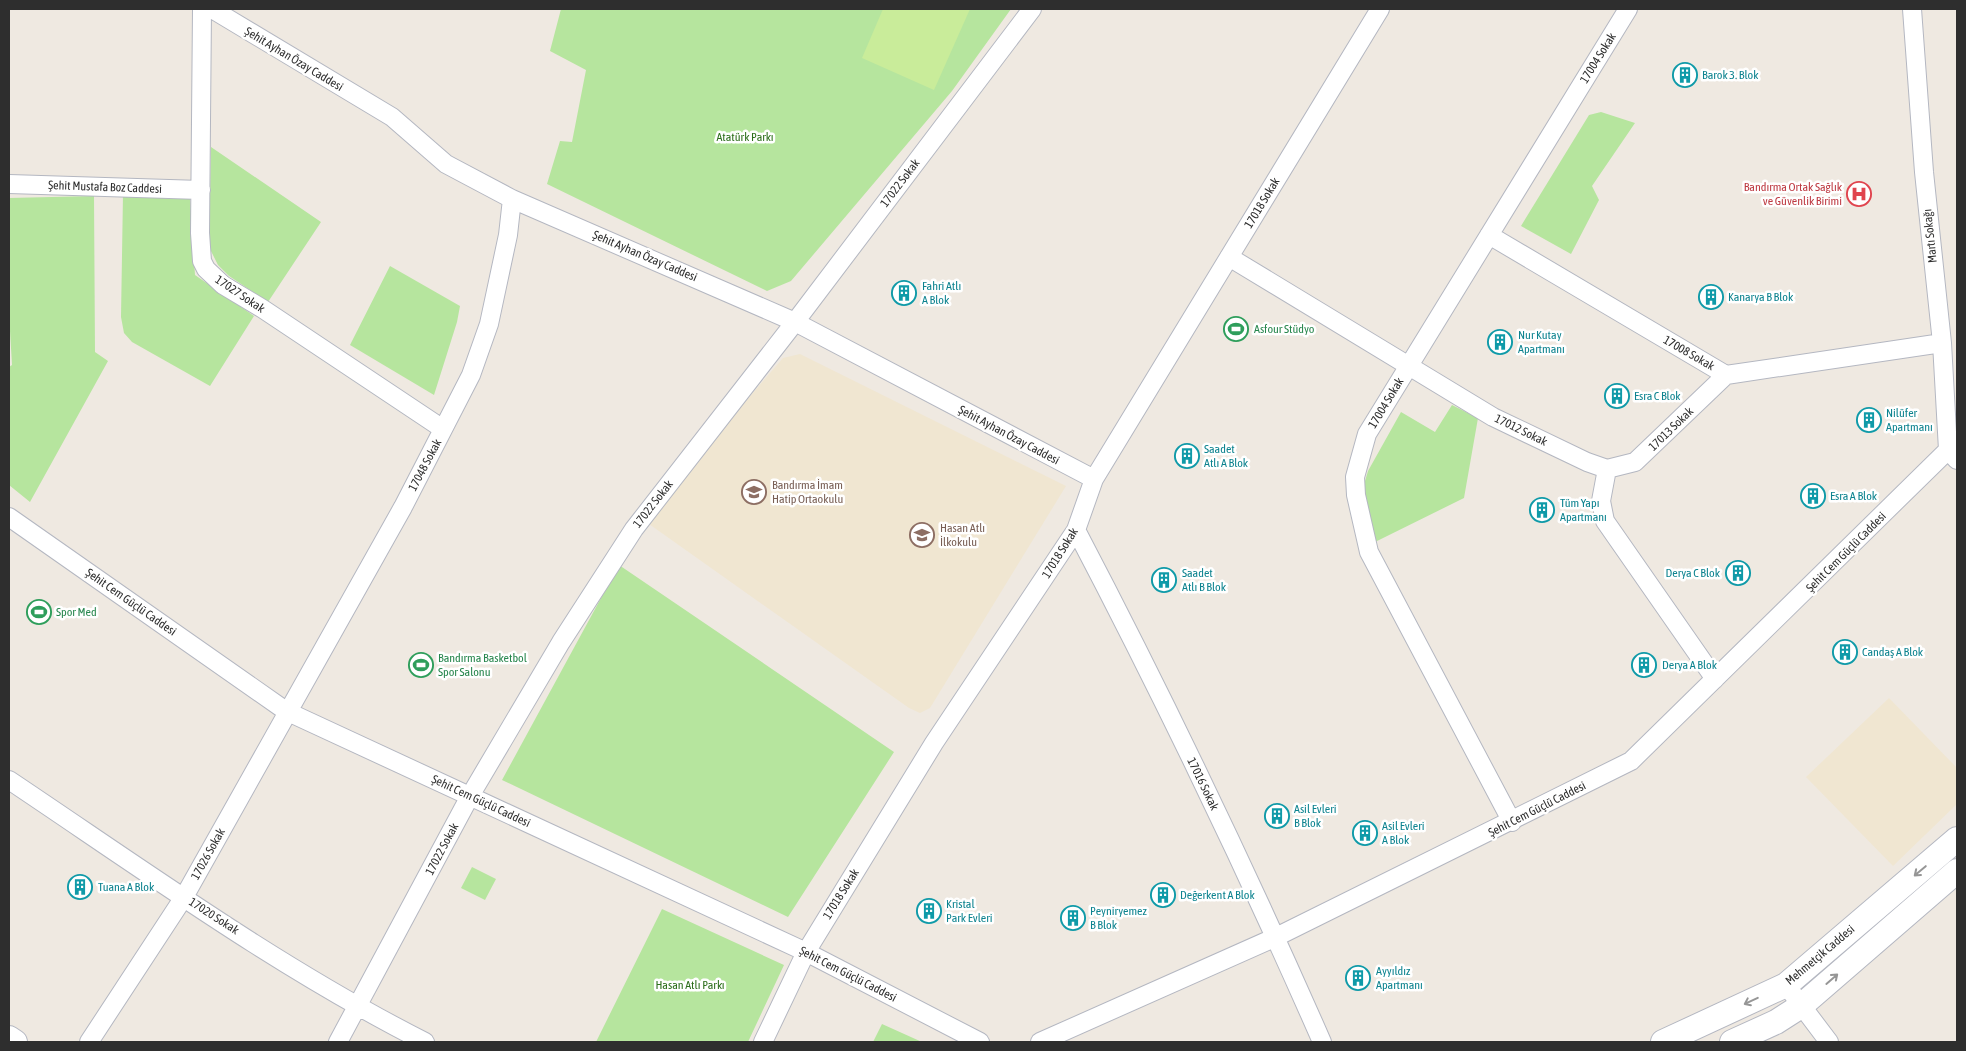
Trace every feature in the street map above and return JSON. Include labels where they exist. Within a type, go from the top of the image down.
[{"type":"main road","name":"Mehmetçik Caddesi","points":[[1663,1042],[1786,985],[1957,839]]},
{"type":"main road","name":"Mehmetçik Caddesi","points":[[1732,1042],[1776,1022],[1802,1006],[1957,871]]},
{"type":"main road","points":[[9,1038],[15,1042]]},
{"type":"street","name":"17027 Sokak","points":[[202,9],[200,249],[206,269],[223,285],[263,309],[443,429]]},
{"type":"street","name":"Şehit Ayhan Özay Caddesi","points":[[212,9],[392,118],[446,164],[512,200],[795,322],[1094,479]]},
{"type":"street","name":"17022 Sokak","points":[[338,1042],[358,1008],[470,796],[561,642],[634,529],[795,322],[1032,9]]},
{"type":"street","name":"17018 Sokak","points":[[763,1042],[806,952],[934,743],[1076,530],[1094,479],[1380,9]]},
{"type":"street","name":"17004 Sokak","points":[[1512,822],[1369,552],[1356,495],[1355,476],[1367,434],[1628,9]]},
{"type":"street","name":"Martı Sokağı","points":[[1912,9],[1924,172],[1952,455]]},
{"type":"street","name":"Şehit Mustafa Boz Caddesi","points":[[9,184],[201,190]]},
{"type":"street","name":"17048 Sokak","points":[[286,711],[403,507],[471,375],[490,324],[508,235],[512,200]]},
{"type":"street","name":"17008 Sokak","points":[[1489,235],[1726,375],[1942,343]]},
{"type":"street","name":"17012 Sokak","points":[[1229,258],[1493,417],[1587,462],[1607,469]]},
{"type":"street","name":"17013 Sokak","points":[[1607,469],[1635,462],[1726,375]]},
{"type":"street","name":"Şehit Cem Güçlü Caddesi","points":[[1040,1042],[1276,937],[1512,822],[1631,761],[1952,455]]},
{"type":"street","points":[[1607,469],[1601,501],[1605,521],[1716,679]]},
{"type":"street","name":"Şehit Cem Güçlü Caddesi","points":[[9,517],[286,711],[806,952],[980,1042]]},
{"type":"street","name":"17016 Sokak","points":[[1076,530],[1143,658],[1276,937],[1322,1042]]},
{"type":"street","name":"17026 Sokak","points":[[89,1042],[184,897],[286,711]]},
{"type":"street","name":"17020 Sokak","points":[[9,780],[184,897],[358,1008],[425,1042]]},
{"type":"street","points":[[1786,985],[1828,1042]]},
{"type":"shaded area","name":"Hasan Atlı İlkokulu","points":[[800,354],[1066,486],[930,708],[920,713],[909,708],[649,524],[649,513],[783,358]]},
{"type":"shaded area","points":[[1889,698],[1957,768],[1957,804],[1893,866],[1806,777]]},
{"type":"green space","name":"Atatürk Parkı","points":[[561,9],[1011,9],[952,91],[791,281],[767,291],[547,184],[560,141],[572,142],[586,70],[550,51]]},
{"type":"green space","points":[[883,9],[970,9],[934,90],[862,58]]},
{"type":"green space","points":[[1601,112],[1635,123],[1592,186],[1599,200],[1571,254],[1521,226],[1589,115]]},
{"type":"green space","points":[[211,147],[321,222],[268,302],[229,276],[218,265],[209,247]]},
{"type":"green space","points":[[123,194],[190,199],[195,275],[254,316],[210,386],[132,342],[124,333],[121,317]]},
{"type":"green space","points":[[94,196],[95,352],[108,361],[30,502],[9,485],[9,367],[12,365],[9,314],[9,198]]},
{"type":"green space","points":[[390,266],[460,306],[457,322],[434,395],[350,345]]},
{"type":"green space","points":[[1452,405],[1478,418],[1464,498],[1373,543],[1362,491],[1368,471],[1401,412],[1435,432]]},
{"type":"green space","points":[[619,565],[894,752],[788,917],[502,780]]},
{"type":"green space","points":[[472,867],[496,879],[485,900],[461,888]]},
{"type":"green space","name":"Hasan Atlı Parkı","points":[[662,909],[784,965],[748,1042],[596,1042]]},
{"type":"green space","points":[[882,1024],[922,1042],[873,1042]]},
{"type":"place","name":"Barok 3. Blok","points":[[1685,75]]},
{"type":"place","name":"Bandırma Ortak Sağlık ve Güvenlik Birimi","points":[[1859,194]]},
{"type":"place","name":"Fahri Atlı A Blok","points":[[904,293]]},
{"type":"place","name":"Kanarya B Blok","points":[[1711,297]]},
{"type":"place","name":"Asfour Stüdyo","points":[[1236,329]]},
{"type":"place","name":"Nur Kutay Apartmanı","points":[[1500,342]]},
{"type":"place","name":"Esra C Blok","points":[[1617,396]]},
{"type":"place","name":"Nilüfer Apartmanı","points":[[1869,420]]},
{"type":"place","name":"Saadet Atlı A Blok","points":[[1187,456]]},
{"type":"place","name":"Bandırma İmam Hatip Ortaokulu","points":[[754,492]]},
{"type":"place","name":"Esra A Blok","points":[[1813,496]]},
{"type":"place","name":"Tüm Yapı Apartmanı","points":[[1542,510]]},
{"type":"place","name":"Hasan Atlı İlkokulu","points":[[922,535]]},
{"type":"place","name":"Derya C Blok","points":[[1738,573]]},
{"type":"place","name":"Saadet Atlı B Blok","points":[[1164,580]]},
{"type":"place","name":"Spor Med","points":[[39,612]]},
{"type":"place","name":"Candaş A Blok","points":[[1845,652]]},
{"type":"place","name":"Bandırma Basketbol Spor Salonu","points":[[421,665]]},
{"type":"place","name":"Derya A Blok","points":[[1644,665]]},
{"type":"place","name":"Asil Evleri B Blok","points":[[1277,816]]},
{"type":"place","name":"Asil Evleri A Blok","points":[[1365,833]]},
{"type":"place","name":"Tuana A Blok","points":[[80,887]]},
{"type":"place","name":"Değerkent A Blok","points":[[1163,895]]},
{"type":"place","name":"Kristal Park Evleri","points":[[929,911]]},
{"type":"place","name":"Peyniryemez B Blok","points":[[1073,918]]},
{"type":"place","name":"Ayyıldız Apartmanı","points":[[1358,978]]}]
